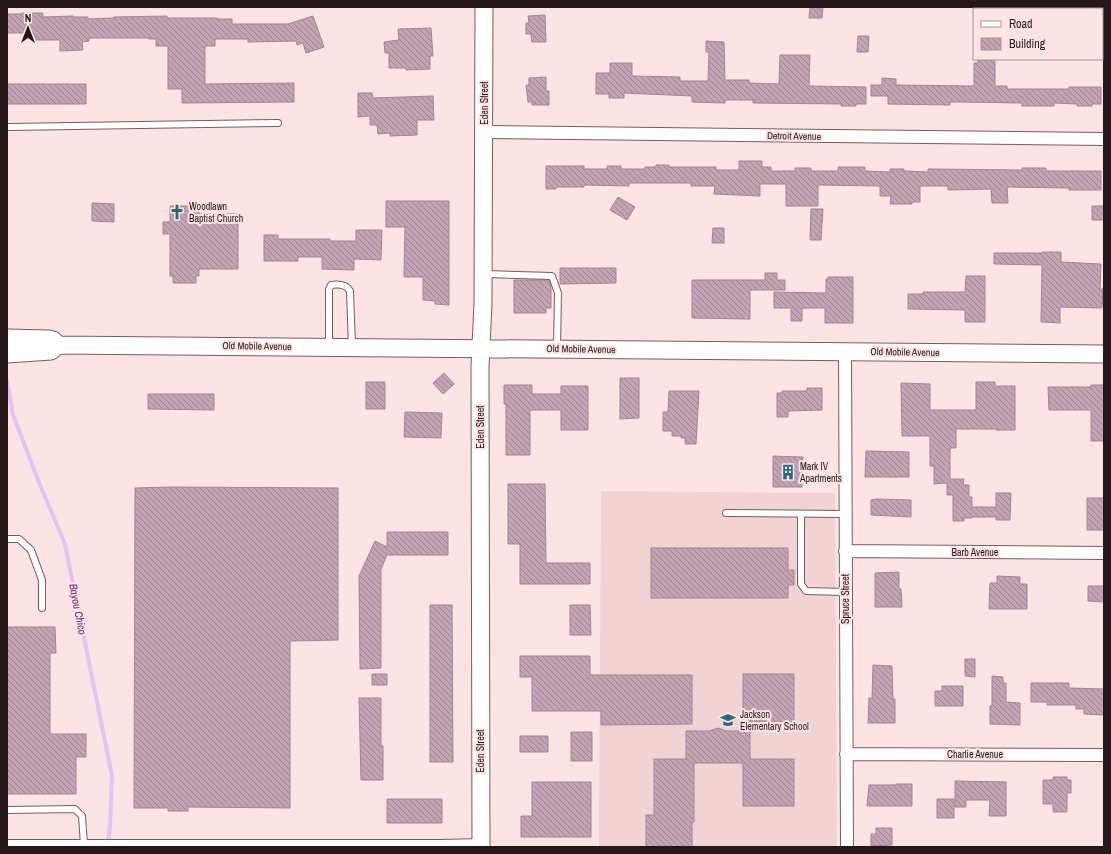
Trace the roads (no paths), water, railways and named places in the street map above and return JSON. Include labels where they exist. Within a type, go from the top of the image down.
[{"type":"main road","name":"Eden Street","points":[[481,846],[481,348],[483,274],[484,7]]},
{"type":"main road","name":"Old Mobile Avenue","points":[[7,338],[49,339],[53,340],[58,345]]},
{"type":"main road","name":"Old Mobile Avenue","points":[[7,354],[51,350],[58,345],[557,348],[1104,354]]},
{"type":"street","name":"Detroit Avenue","points":[[484,132],[1104,139]]},
{"type":"street","name":"Spruce Street","points":[[845,352],[847,847]]},
{"type":"street","name":"Barb Avenue","points":[[845,551],[1104,553]]},
{"type":"street","name":"Charlie Avenue","points":[[846,754],[1104,755]]},
{"type":"street","points":[[7,846],[481,846]]},
{"type":"lane","points":[[7,127],[278,123]]},
{"type":"lane","points":[[483,274],[552,276],[558,293],[557,348]]},
{"type":"lane","points":[[329,347],[329,288],[330,286],[334,285],[346,286],[350,291],[352,347]]},
{"type":"lane","points":[[726,513],[845,514]]},
{"type":"lane","points":[[801,514],[801,584],[806,591],[845,592]]},
{"type":"lane","points":[[7,539],[18,539],[31,550],[42,580],[42,608]]},
{"type":"lane","points":[[7,810],[75,809],[82,816],[85,845]]},
{"type":"waterway","name":"Bayou Chico","points":[[7,380],[13,415],[65,544],[112,776],[108,845]]},
{"type":"place","name":"Woodlawn Baptist Church","points":[[177,212]]},
{"type":"place","name":"Mark IV Apartments","points":[[788,472]]},
{"type":"place","name":"Jackson Elementary School","points":[[728,720]]}]
